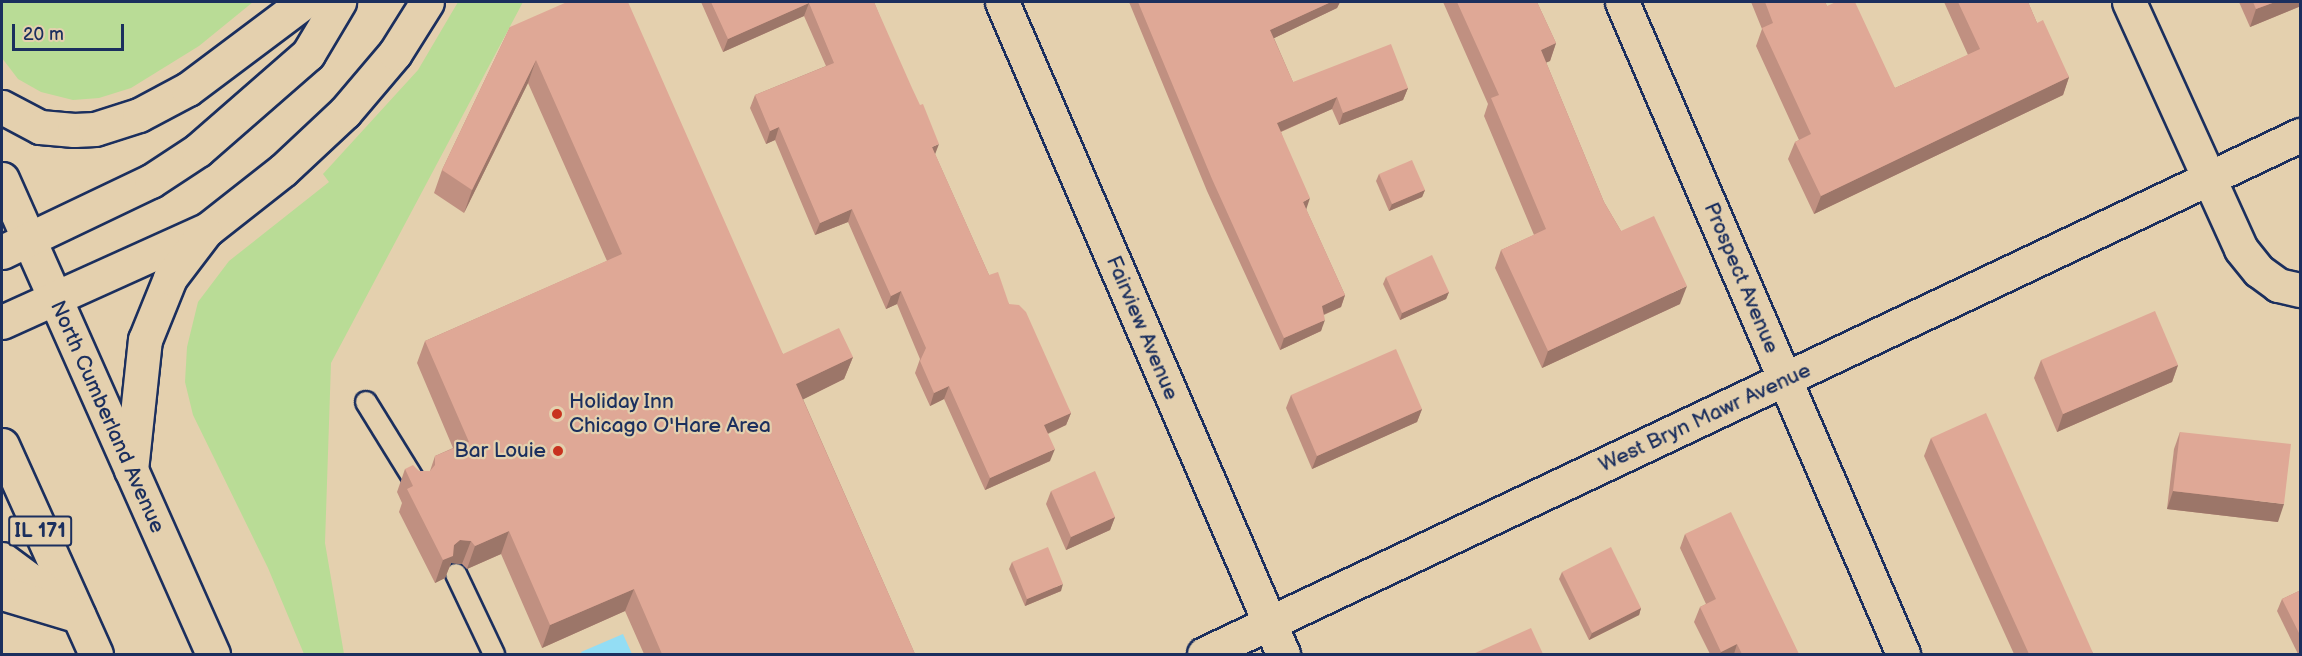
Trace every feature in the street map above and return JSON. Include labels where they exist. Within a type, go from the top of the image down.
[{"type":"main road","points":[[2,107],[40,127],[74,130],[95,129],[139,115],[188,89],[304,2]]},
{"type":"main road","points":[[14,245],[151,181],[198,150],[308,54],[339,2]]},
{"type":"main road","points":[[2,322],[208,229],[283,170],[345,112],[395,52],[427,2]]},
{"type":"main road","name":"Fairview Avenue","points":[[1002,2],[1283,654]]},
{"type":"main road","name":"Prospect Avenue","points":[[1622,2],[1904,654]]},
{"type":"main road","points":[[2129,2],[2206,180],[2241,249],[2259,271],[2278,285],[2301,290]]},
{"type":"main road","name":"West Bryn Mawr Avenue","points":[[1204,654],[2301,135]]},
{"type":"main road","name":"North Cumberland Avenue","points":[[2,179],[14,245],[53,300],[213,654]]},
{"type":"main road","points":[[131,470],[145,340],[170,278],[208,229]]},
{"type":"main road","name":"IL 171","points":[[2,445],[96,654]]},
{"type":"main road","points":[[2,559],[79,616]]},
{"type":"main road","points":[[2,593],[79,616]]},
{"type":"lane","points":[[366,402],[416,483]]},
{"type":"lane","points":[[456,574],[494,654]]},
{"type":"green space","points":[[2,2],[253,2],[199,46],[131,88],[99,98],[73,100],[41,92],[18,79],[2,58]]},
{"type":"green space","points":[[458,2],[523,2],[331,363],[325,543],[344,654],[304,654],[268,568],[193,415],[185,382],[187,347],[198,302],[229,261],[329,182],[323,174],[418,70]]},
{"type":"water","points":[[623,634],[632,654],[582,654],[581,652]]},
{"type":"building","points":[[567,2],[628,2],[783,354],[839,328],[853,357],[796,384],[915,654],[662,654],[634,589],[550,625],[509,531],[475,546],[471,541],[460,540],[454,545],[453,556],[443,560],[407,489],[413,486],[405,469],[413,465],[419,471],[430,471],[435,465],[435,456],[469,442],[425,341],[622,254],[536,60],[472,190],[442,170],[510,27]]},
{"type":"building","points":[[711,2],[874,2],[920,105],[923,104],[939,144],[932,147],[989,275],[998,272],[1009,304],[1019,305],[1026,312],[1071,413],[1044,425],[1055,449],[990,478],[949,386],[934,393],[920,361],[926,348],[901,291],[891,296],[852,209],[820,223],[779,127],[770,131],[755,95],[834,63],[809,3],[728,39]]},
{"type":"building","points":[[1138,2],[1331,2],[1270,30],[1293,82],[1391,44],[1408,88],[1343,113],[1337,97],[1277,123],[1310,198],[1303,202],[1345,295],[1322,306],[1325,320],[1284,338],[1212,179]]},
{"type":"building","points":[[1457,2],[1537,2],[1556,43],[1541,50],[1604,202],[1621,231],[1654,216],[1687,286],[1548,351],[1501,250],[1546,229],[1491,98],[1499,95]]},
{"type":"building","points":[[1765,2],[1825,2],[1827,6],[1836,2],[1855,2],[1895,88],[1980,49],[1958,2],[2028,2],[2037,23],[2043,20],[2069,77],[1821,196],[1795,142],[1811,134],[1762,28],[1773,23]]},
{"type":"building","points":[[2253,2],[2275,2],[2256,9]]},
{"type":"building","points":[[1412,160],[1425,190],[1392,204],[1379,174]]},
{"type":"building","points":[[1432,255],[1449,292],[1402,313],[1386,277]]},
{"type":"building","points":[[2155,311],[2178,365],[2063,414],[2041,360]]},
{"type":"building","points":[[1396,349],[1422,409],[1317,456],[1291,395]]},
{"type":"building","points":[[1986,413],[2093,653],[2029,654],[1931,438]]},
{"type":"building","points":[[2180,432],[2291,444],[2284,504],[2173,491]]},
{"type":"building","points":[[1095,471],[1115,517],[1071,537],[1051,491]]},
{"type":"building","points":[[1731,512],[1799,654],[1742,654],[1737,644],[1721,652],[1700,607],[1716,599],[1685,534]]},
{"type":"building","points":[[1048,547],[1063,584],[1027,599],[1012,562]]},
{"type":"building","points":[[1611,547],[1641,608],[1592,633],[1562,572]]},
{"type":"building","points":[[2301,590],[2301,637],[2282,599]]},
{"type":"building","points":[[1531,628],[1543,654],[1473,654]]},
{"type":"place","name":"Holiday Inn Chicago O'Hare Area","points":[[557,414]]},
{"type":"place","name":"Bar Louie","points":[[558,451]]}]
